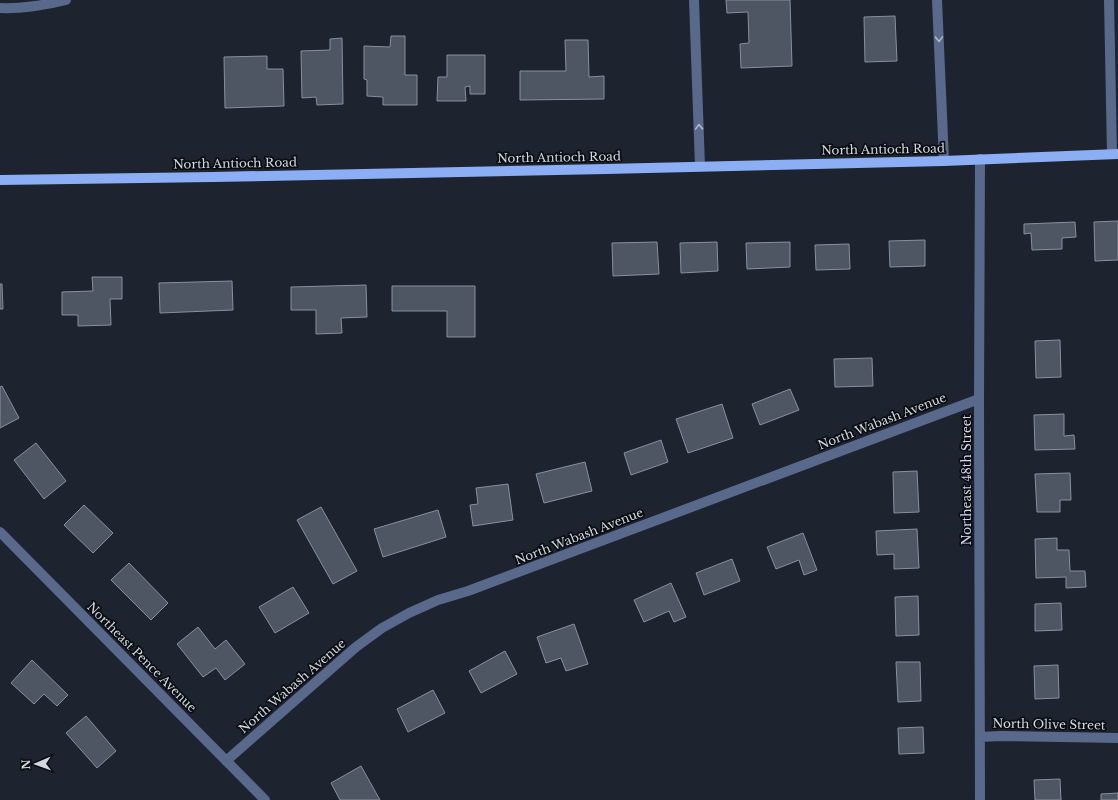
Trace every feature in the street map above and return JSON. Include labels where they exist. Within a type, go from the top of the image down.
[{"type":"main road","name":"North Antioch Road","points":[[0,180],[213,177],[944,161],[1115,154]]},
{"type":"street","points":[[0,8],[19,8],[66,0]]},
{"type":"street","points":[[694,0],[700,166]]},
{"type":"street","points":[[937,0],[944,161]]},
{"type":"street","points":[[1109,0],[1115,154]]},
{"type":"street","name":"Northeast 48th Street","points":[[980,159],[980,800]]},
{"type":"street","name":"North Wabash Avenue","points":[[226,761],[356,647],[382,628],[409,613],[438,600],[468,591],[979,399]]},
{"type":"street","name":"Northeast Pence Avenue","points":[[0,532],[265,800]]},
{"type":"street","name":"North Olive Street","points":[[980,737],[1118,738]]},
{"type":"building","points":[[726,0],[790,0],[792,66],[741,68],[740,44],[749,43],[748,12],[727,13]]},
{"type":"building","points":[[895,16],[897,61],[865,62],[864,17]]},
{"type":"building","points":[[391,36],[405,36],[405,75],[417,75],[417,105],[383,105],[383,97],[367,96],[367,80],[364,79],[364,46],[390,47]]},
{"type":"building","points":[[342,38],[343,104],[317,105],[316,97],[302,98],[301,51],[330,50],[330,39]]},
{"type":"building","points":[[565,40],[588,40],[589,77],[604,76],[604,99],[520,100],[520,71],[566,71]]},
{"type":"building","points":[[447,55],[485,55],[485,94],[470,94],[470,86],[465,87],[466,101],[437,101],[438,77],[447,77]]},
{"type":"building","points":[[267,56],[267,69],[283,69],[284,106],[225,108],[224,57]]},
{"type":"building","points":[[1118,221],[1118,260],[1095,261],[1094,222]]},
{"type":"building","points":[[1075,222],[1076,237],[1062,238],[1062,249],[1032,250],[1031,233],[1024,234],[1024,224]]},
{"type":"building","points":[[925,240],[925,266],[890,267],[889,241]]},
{"type":"building","points":[[657,242],[659,274],[613,276],[612,243]]},
{"type":"building","points":[[717,242],[718,271],[681,273],[680,243]]},
{"type":"building","points":[[790,242],[790,267],[747,269],[746,243]]},
{"type":"building","points":[[849,244],[850,269],[816,270],[815,245]]},
{"type":"building","points":[[92,277],[122,277],[122,299],[110,299],[111,325],[78,326],[78,315],[62,315],[62,292],[93,291]]},
{"type":"building","points":[[232,281],[233,310],[160,313],[159,283]]},
{"type":"building","points":[[0,284],[2,284],[3,309],[0,309]]},
{"type":"building","points":[[366,285],[367,317],[341,318],[342,333],[316,334],[316,310],[291,310],[291,287]]},
{"type":"building","points":[[392,286],[475,286],[475,337],[447,337],[447,311],[392,311]]},
{"type":"building","points":[[1060,340],[1061,377],[1036,378],[1035,341]]},
{"type":"building","points":[[872,358],[873,386],[835,387],[834,359]]},
{"type":"building","points":[[2,386],[19,418],[0,428],[0,387]]},
{"type":"building","points":[[790,389],[799,410],[760,425],[752,404]]},
{"type":"building","points":[[722,404],[733,438],[688,453],[676,419]]},
{"type":"building","points":[[1064,414],[1064,436],[1074,435],[1075,449],[1035,450],[1034,415]]},
{"type":"building","points":[[661,440],[668,462],[631,475],[624,453]]},
{"type":"building","points":[[36,443],[66,481],[44,499],[14,460]]},
{"type":"building","points":[[585,462],[592,491],[544,503],[536,474]]},
{"type":"building","points":[[917,471],[919,512],[894,513],[893,472]]},
{"type":"building","points":[[1070,473],[1071,500],[1060,500],[1060,512],[1037,512],[1035,474]]},
{"type":"building","points":[[508,484],[513,520],[473,526],[470,505],[478,504],[476,488]]},
{"type":"building","points":[[84,505],[113,533],[93,553],[64,525]]},
{"type":"building","points":[[321,507],[357,571],[333,584],[297,520]]},
{"type":"building","points":[[438,510],[446,537],[383,557],[374,529]]},
{"type":"building","points":[[917,529],[919,568],[894,569],[894,554],[877,555],[876,531]]},
{"type":"building","points":[[803,533],[817,570],[804,575],[799,560],[776,569],[767,547]]},
{"type":"building","points":[[1057,538],[1057,550],[1069,550],[1070,571],[1085,571],[1086,587],[1066,588],[1066,577],[1036,578],[1035,539]]},
{"type":"building","points":[[732,559],[740,581],[704,595],[696,573]]},
{"type":"building","points":[[129,563],[168,603],[151,620],[111,580]]},
{"type":"building","points":[[671,583],[686,617],[674,622],[669,611],[644,622],[634,600]]},
{"type":"building","points":[[293,587],[309,613],[275,633],[259,607]]},
{"type":"building","points":[[918,596],[919,635],[896,636],[895,597]]},
{"type":"building","points":[[1061,603],[1062,630],[1035,631],[1035,604]]},
{"type":"building","points":[[574,624],[588,664],[566,671],[561,658],[546,663],[537,637]]},
{"type":"building","points":[[198,627],[215,649],[226,640],[245,664],[225,680],[216,668],[203,677],[177,644]]},
{"type":"building","points":[[505,651],[517,674],[481,693],[469,671]]},
{"type":"building","points":[[32,660],[68,695],[57,706],[44,694],[34,704],[11,683]]},
{"type":"building","points":[[896,662],[920,662],[921,701],[898,702]]},
{"type":"building","points":[[1058,665],[1059,698],[1035,699],[1034,666]]},
{"type":"building","points":[[433,690],[445,713],[408,732],[397,709]]},
{"type":"building","points":[[86,716],[116,751],[97,768],[66,733]]},
{"type":"building","points":[[923,727],[924,753],[899,754],[898,728]]},
{"type":"building","points":[[361,766],[380,800],[340,800],[331,783]]},
{"type":"building","points":[[1060,779],[1061,800],[1035,800],[1034,780]]},
{"type":"building","points":[[1118,793],[1118,800],[1101,800],[1101,794]]}]
